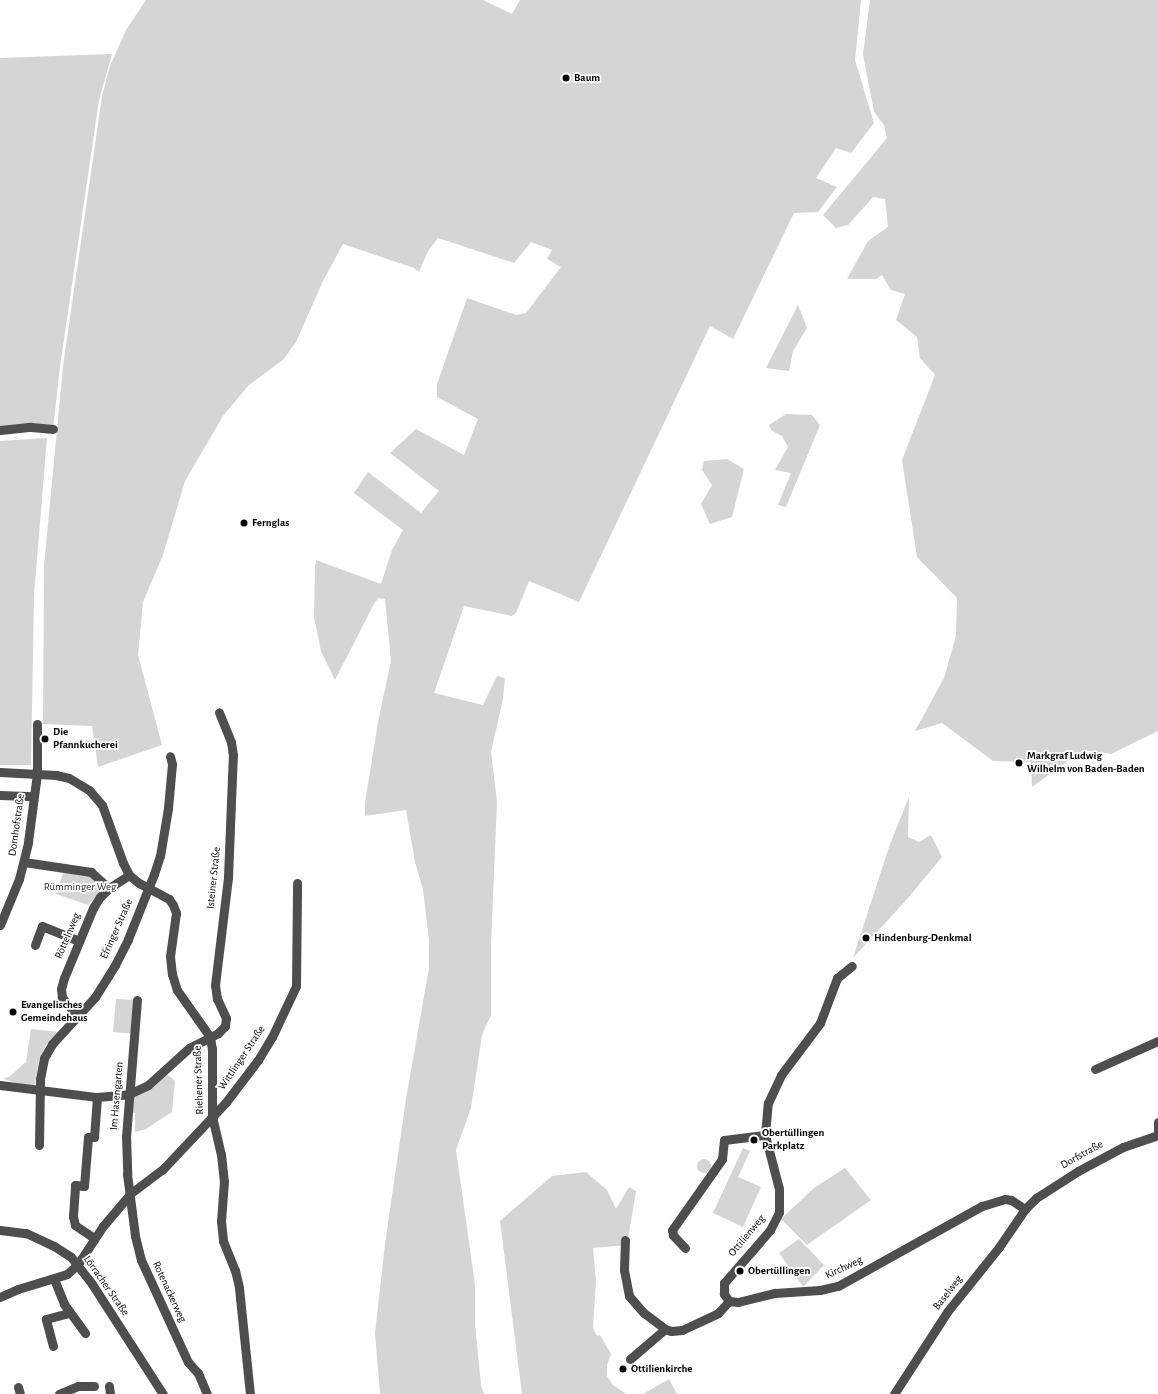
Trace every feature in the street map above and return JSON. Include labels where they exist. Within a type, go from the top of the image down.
[{"type":"street","points":[[0,430],[31,427],[53,429]]},
{"type":"street","name":"Isteiner Straße","points":[[210,1037],[222,1030],[227,1022],[217,999],[215,985],[228,877],[233,755],[231,742],[219,712]]},
{"type":"street","name":"Domhofstraße","points":[[0,925],[19,879],[28,842],[37,774],[37,724]]},
{"type":"street","name":"Efringer Straße","points":[[39,1145],[39,1091],[41,1070],[47,1051],[95,997],[115,965],[160,856],[165,828],[172,764],[170,756]]},
{"type":"street","name":"Riehener Straße","points":[[0,772],[37,774],[69,778],[90,790],[102,805],[123,863],[129,874],[148,888],[168,899],[173,905],[176,913],[170,956],[172,974],[180,994],[210,1037],[213,1063],[212,1116],[223,1168],[224,1181],[221,1221],[223,1241],[235,1270],[239,1288],[250,1394]]},
{"type":"street","points":[[0,795],[33,796]]},
{"type":"street","points":[[24,862],[91,872],[109,888]]},
{"type":"street","name":"Röttelnweg","points":[[78,1017],[65,1002],[61,989],[64,978],[93,908],[100,897],[109,888],[129,874]]},
{"type":"street","name":"Wittlinger Straße","points":[[78,1264],[94,1238],[131,1193],[162,1170],[226,1102],[258,1060],[272,1037],[296,986],[297,883]]},
{"type":"street","points":[[35,945],[42,926],[79,941]]},
{"type":"street","points":[[685,1248],[676,1239],[672,1230],[722,1159],[724,1140],[765,1135],[768,1103],[774,1088],[781,1075],[815,1032],[837,978],[852,966]]},
{"type":"street","name":"Im Hasengarten","points":[[131,1193],[127,1174],[126,1136],[137,1000]]},
{"type":"street","points":[[0,1085],[97,1097],[129,1094],[148,1085],[189,1048],[210,1037]]},
{"type":"street","points":[[1095,1069],[1158,1041]]},
{"type":"street","points":[[94,1238],[75,1225],[73,1216],[75,1185],[84,1186],[88,1137],[94,1137],[97,1097]]},
{"type":"street","points":[[1158,1122],[1158,1130]]},
{"type":"street","name":"Ottilienweg","points":[[729,1301],[724,1294],[724,1283],[770,1230],[779,1212],[779,1189],[765,1135]]},
{"type":"street","name":"Dorfstraße","points":[[1025,1209],[1036,1198],[1078,1171],[1123,1147],[1158,1135]]},
{"type":"street","name":"Rotenackerweg","points":[[131,1193],[134,1236],[141,1260],[188,1362],[198,1373],[207,1394]]},
{"type":"street","name":"Kirchweg","points":[[729,1301],[738,1302],[775,1293],[820,1290],[838,1286],[982,1206],[1005,1199],[1011,1200],[1025,1209]]},
{"type":"street","name":"Baselweg","points":[[894,1394],[947,1312],[999,1247],[1025,1209]]},
{"type":"street","name":"Lörracher Straße","points":[[0,1230],[6,1229],[26,1233],[43,1239],[67,1253],[78,1264],[163,1394]]},
{"type":"street","points":[[625,1240],[624,1270],[629,1296],[644,1313],[665,1330],[682,1330],[718,1313],[729,1301]]},
{"type":"street","points":[[0,1297],[18,1289],[67,1274],[78,1264]]},
{"type":"street","points":[[54,1279],[69,1313],[85,1333]]},
{"type":"street","points":[[53,1346],[46,1320],[69,1313]]},
{"type":"street","points":[[630,1359],[665,1330]]},
{"type":"street","points":[[59,1394],[78,1386],[94,1386]]},
{"type":"green space","points":[[146,0],[483,0],[512,14],[520,0],[861,0],[855,60],[874,123],[851,153],[836,148],[816,178],[837,187],[818,212],[794,213],[733,339],[710,326],[579,602],[529,581],[516,613],[512,616],[464,606],[434,693],[483,705],[497,676],[505,678],[503,699],[491,752],[497,802],[491,945],[491,1015],[482,1035],[471,1108],[456,1150],[475,1285],[475,1324],[481,1385],[484,1394],[380,1394],[375,1333],[385,1244],[406,1099],[429,968],[429,940],[423,890],[415,862],[406,810],[365,816],[365,803],[378,722],[391,661],[385,599],[379,598],[375,602],[335,680],[321,651],[314,617],[315,567],[316,560],[381,584],[392,550],[403,530],[354,493],[368,472],[421,513],[439,491],[390,453],[416,429],[464,455],[478,419],[437,397],[437,384],[467,298],[516,315],[526,313],[561,267],[547,259],[552,250],[531,242],[514,263],[438,238],[428,251],[419,272],[414,268],[343,244],[323,281],[296,342],[283,360],[249,385],[223,416],[185,481],[163,555],[143,602],[138,655],[162,745],[98,767],[92,726],[43,724],[44,566],[63,366],[102,96],[110,66],[126,30]]},
{"type":"green space","points":[[870,0],[1158,0],[1158,731],[1111,754],[1083,750],[1032,787],[1031,762],[993,761],[942,723],[915,731],[944,678],[956,636],[957,598],[917,557],[902,460],[935,375],[920,358],[917,337],[896,320],[905,294],[891,290],[882,275],[876,279],[847,279],[868,241],[888,227],[885,199],[873,197],[848,225],[836,228],[823,215],[887,138],[884,125],[874,112],[863,54]]},
{"type":"green space","points":[[112,54],[99,100],[60,367],[53,429],[0,430],[0,58]]},
{"type":"green space","points":[[798,305],[807,328],[793,351],[789,371],[766,368]]},
{"type":"green space","points":[[786,414],[812,415],[820,425],[786,507],[778,505],[791,473],[775,470],[788,447],[782,436],[772,431],[769,425]]},
{"type":"green space","points":[[47,438],[34,595],[31,765],[0,765],[0,441]]},
{"type":"green space","points":[[727,459],[744,469],[732,517],[710,524],[701,504],[712,485],[702,470],[704,461]]},
{"type":"green space","points":[[909,797],[908,837],[919,842],[931,835],[942,857],[908,898],[853,958],[890,844]]},
{"type":"green space","name":"Rümminger Weg","points":[[64,871],[86,873],[98,882],[101,891],[88,905],[56,894]]},
{"type":"green space","points":[[116,999],[137,1000],[135,1034],[113,1032]]},
{"type":"green space","points":[[31,1029],[59,1032],[46,1045],[39,1061],[35,1084],[32,1087],[3,1079],[9,1077],[26,1062]]},
{"type":"green space","points":[[163,1071],[175,1081],[172,1112],[146,1129],[135,1132],[135,1113],[128,1113],[129,1094]]},
{"type":"green space","points":[[743,1148],[750,1151],[738,1177],[761,1187],[743,1227],[713,1213]]},
{"type":"green space","points":[[701,1159],[707,1159],[711,1163],[711,1169],[707,1173],[701,1173],[697,1169],[697,1163]]},
{"type":"green space","points":[[845,1168],[871,1200],[807,1245],[781,1219],[814,1188]]},
{"type":"green space","points":[[586,1172],[607,1190],[616,1209],[629,1187],[636,1191],[627,1245],[593,1248],[596,1281],[593,1328],[597,1336],[600,1335],[611,1354],[607,1365],[607,1376],[613,1385],[626,1394],[522,1394],[500,1221],[552,1176]]},
{"type":"green space","points":[[799,1239],[824,1265],[803,1287],[779,1253]]},
{"type":"green space","points":[[669,1379],[677,1394],[643,1394]]},
{"type":"place","name":"Baum","points":[[566,78]]},
{"type":"place","name":"Fernglas","points":[[244,523]]},
{"type":"place","name":"Die Pfannkucherei","points":[[45,739]]},
{"type":"place","name":"Markgraf Ludwig Wilhelm von Baden-Baden","points":[[1019,763]]},
{"type":"place","name":"Hindenburg-Denkmal","points":[[866,938]]},
{"type":"place","name":"Evangelisches Gemeindehaus","points":[[13,1012]]},
{"type":"place","name":"Obertüllingen Parkplatz","points":[[754,1140]]},
{"type":"place","name":"Obertüllingen","points":[[740,1271]]},
{"type":"place","name":"Ottilienkirche","points":[[623,1369]]}]
